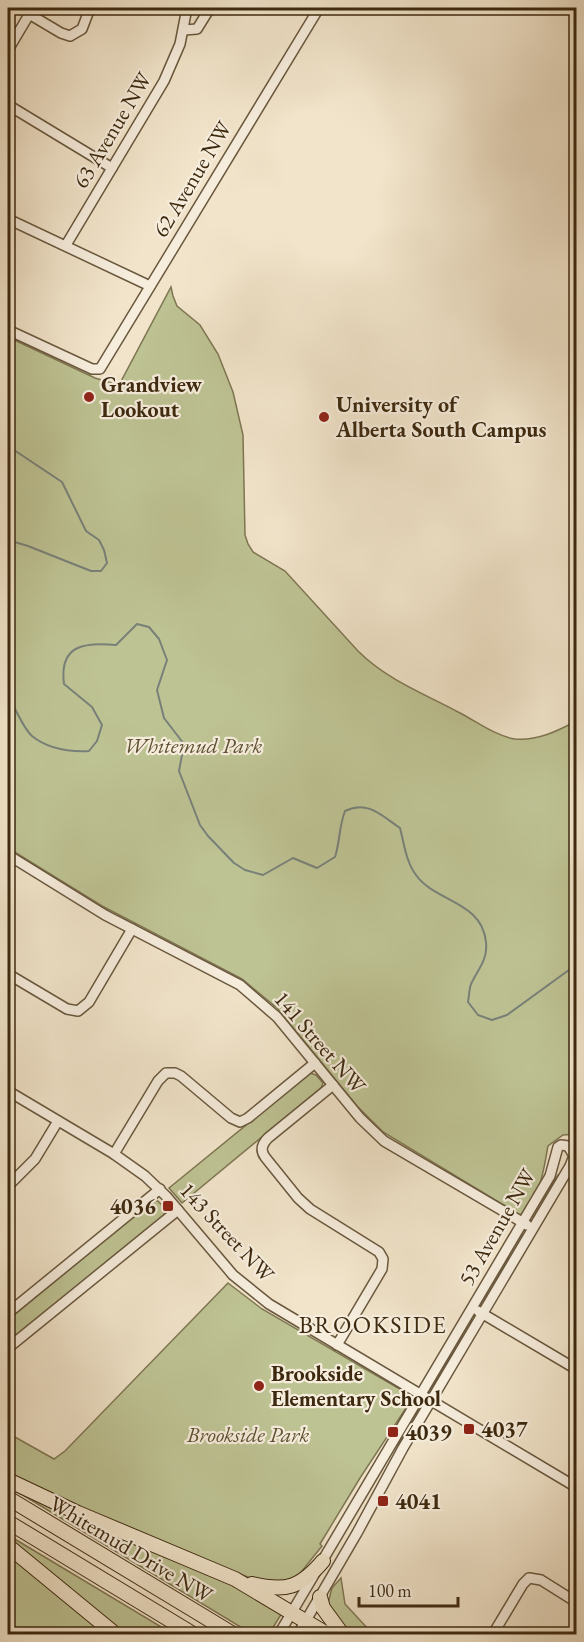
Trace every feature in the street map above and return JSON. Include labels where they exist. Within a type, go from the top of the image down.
[{"type":"highway","points":[[8,1480],[78,1513],[236,1579],[268,1588],[285,1588],[308,1577],[323,1561]]},
{"type":"highway","name":"Whitemud Drive NW","points":[[8,1498],[233,1635]]},
{"type":"highway","name":"Whitemud Drive NW","points":[[8,1522],[193,1635]]},
{"type":"highway","points":[[8,1546],[115,1635]]},
{"type":"highway","points":[[236,1579],[327,1635]]},
{"type":"highway","points":[[320,1597],[323,1608],[342,1635]]},
{"type":"street","points":[[8,50],[31,11],[61,33],[74,35],[85,24],[90,8]]},
{"type":"street","name":"63 Avenue NW","points":[[66,245],[164,81],[177,54],[187,8]]},
{"type":"street","points":[[184,30],[197,28],[210,8]]},
{"type":"street","name":"62 Avenue NW","points":[[8,330],[98,370],[319,8]]},
{"type":"street","points":[[8,105],[112,168]]},
{"type":"street","points":[[8,219],[150,286]]},
{"type":"street","name":"141 Street NW","points":[[8,855],[96,909],[240,986],[277,1017],[360,1118],[384,1141],[533,1229]]},
{"type":"street","points":[[8,974],[67,1009],[78,1011],[89,1002],[132,929]]},
{"type":"street","points":[[114,1154],[158,1081],[166,1073],[181,1076],[231,1118],[240,1122],[248,1118],[315,1063]]},
{"type":"street","points":[[333,1085],[268,1138],[262,1147],[265,1157],[304,1203],[323,1218],[379,1252],[383,1259],[382,1269],[337,1345]]},
{"type":"street","name":"143 Street NW","points":[[8,1091],[114,1154],[160,1189],[240,1282],[275,1308],[576,1486]]},
{"type":"street","points":[[8,1186],[35,1159],[58,1121]]},
{"type":"street","name":"53 Avenue NW","points":[[279,1635],[550,1176],[558,1147],[568,1146],[573,1152],[573,1160],[431,1400],[298,1635]]},
{"type":"street","points":[[8,1313],[160,1189]]},
{"type":"street","points":[[8,1348],[178,1210]]},
{"type":"street","points":[[473,1308],[576,1369]]},
{"type":"street","points":[[493,1635],[523,1584],[532,1578],[541,1580],[576,1602]]},
{"type":"green space","name":"Whitemud Park","points":[[171,287],[177,306],[200,325],[218,354],[233,392],[243,435],[245,535],[253,552],[285,571],[369,661],[407,686],[487,728],[501,735],[523,739],[547,734],[576,721],[576,1134],[563,1135],[548,1146],[537,1193],[527,1209],[520,1215],[383,1132],[357,1106],[277,1008],[242,979],[102,906],[8,848],[8,337],[95,378],[119,385]]},
{"type":"green space","points":[[310,1073],[316,1075],[323,1083],[321,1088],[182,1203],[169,1188]]},
{"type":"green space","points":[[558,1175],[559,1177],[534,1218],[533,1214]]},
{"type":"green space","points":[[152,1201],[158,1201],[166,1210],[163,1217],[8,1342],[8,1320]]},
{"type":"green space","points":[[522,1233],[522,1239],[483,1305],[485,1295]]},
{"type":"green space","name":"Brookside Park","points":[[228,1283],[262,1309],[405,1392],[410,1402],[360,1478],[320,1544],[322,1546],[298,1576],[265,1584],[138,1533],[8,1474],[8,1433],[54,1459],[65,1451]]},
{"type":"green space","points":[[474,1319],[434,1387],[432,1388],[468,1323]]},
{"type":"green space","points":[[8,1486],[252,1594],[282,1613],[269,1634],[252,1634]]},
{"type":"green space","points":[[8,1535],[173,1634],[122,1634],[8,1542]]},
{"type":"green space","points":[[8,1553],[106,1634],[8,1634]]},
{"type":"green space","points":[[341,1578],[345,1604],[369,1630],[376,1634],[346,1634],[328,1603],[332,1588]]},
{"type":"waterway","points":[[8,446],[62,482],[86,531],[99,540],[107,563],[101,571],[91,571],[8,540]]},
{"type":"waterway","points":[[8,695],[25,728],[32,736],[59,749],[89,751],[97,741],[102,725],[92,707],[64,684],[63,671],[66,661],[70,654],[84,646],[116,645],[137,624],[149,627],[159,639],[167,660],[157,690],[164,718],[184,744],[179,771],[200,825],[234,863],[245,870],[263,875],[293,858],[317,868],[335,857],[345,811],[360,807],[374,810],[400,828],[410,864],[424,884],[467,910],[483,928],[486,942],[485,954],[471,984],[468,1002],[478,1015],[492,1020],[507,1015],[569,970],[576,969]]},
{"type":"place","name":"Grandview Lookout","points":[[89,397]]},
{"type":"place","name":"University of Alberta South Campus","points":[[324,417]]},
{"type":"place","name":"4036","points":[[168,1206]]},
{"type":"place","name":"Brookside Elementary School","points":[[259,1386]]},
{"type":"place","name":"4037","points":[[469,1429]]},
{"type":"place","name":"4039","points":[[393,1432]]},
{"type":"place","name":"4041","points":[[383,1501]]},
{"type":"district","name":"BROOKSIDE","points":[[373,1324]]}]
